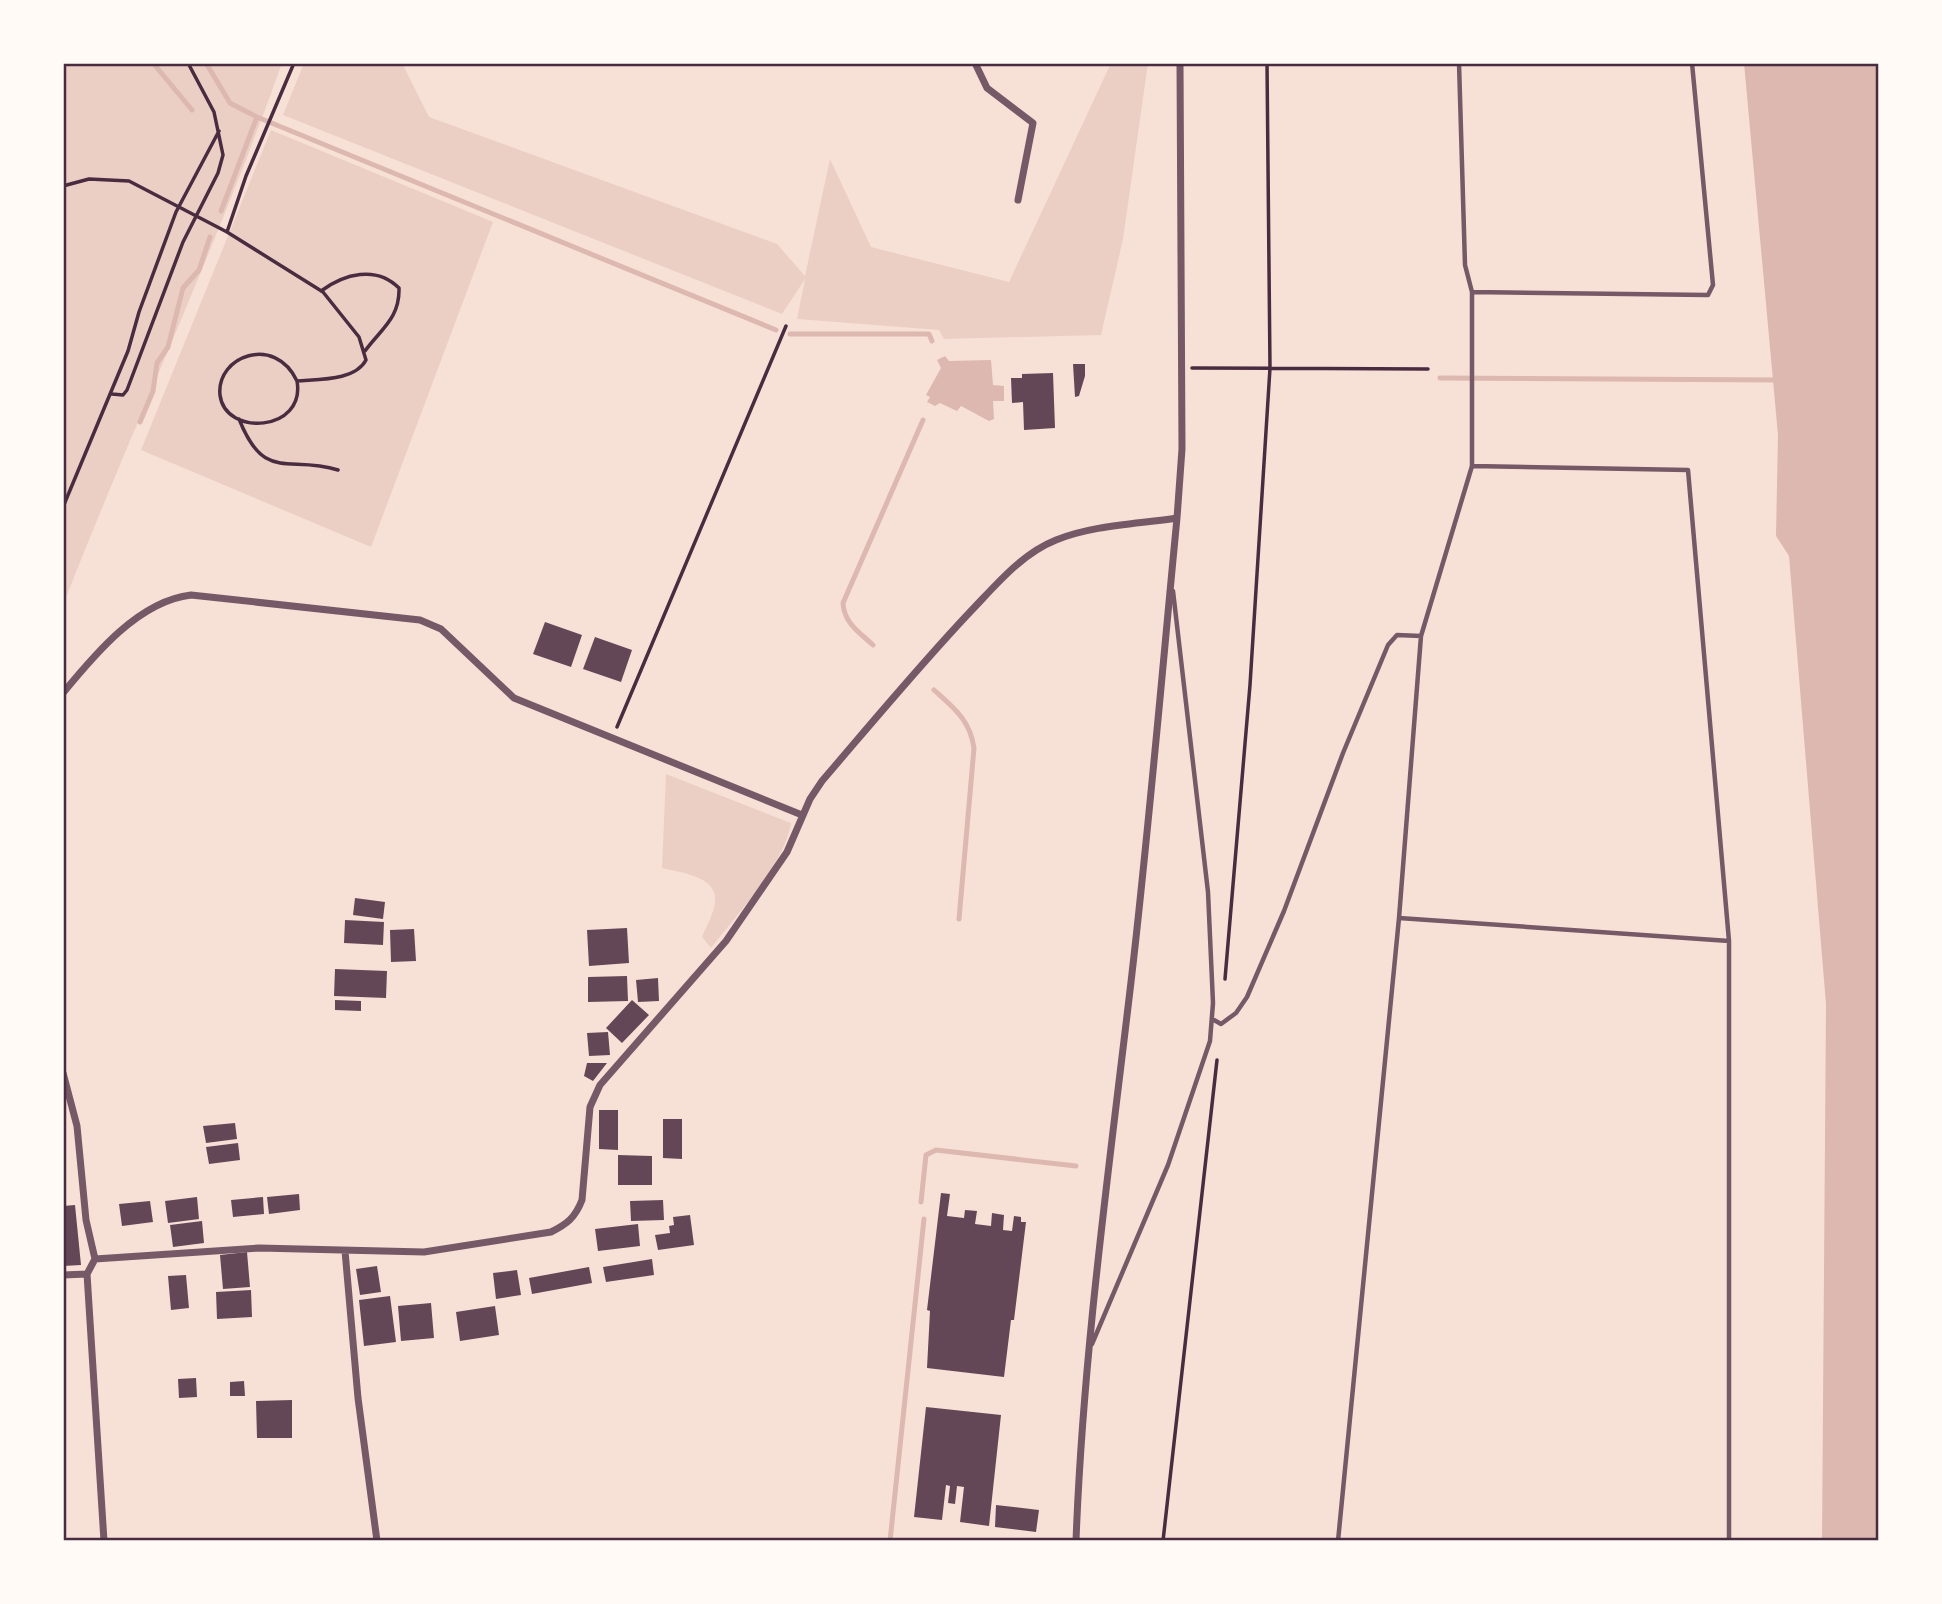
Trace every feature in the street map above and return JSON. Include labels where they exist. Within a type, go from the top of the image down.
[{"type":"street","points":[[975,63],[987,88],[1033,123],[1018,200]]},
{"type":"street","points":[[1076,1541],[1080,1435],[1088,1351],[1131,981],[1182,449],[1180,63]]},
{"type":"street","points":[[95,1259],[259,1248],[424,1252],[551,1232],[566,1225],[576,1214],[582,1200],[590,1107],[600,1085],[726,941],[787,852],[822,781],[929,655],[1006,575],[1030,555],[1055,540],[1079,533],[1177,519]]},
{"type":"street","points":[[63,694],[137,617],[170,597],[191,595],[431,624],[441,629],[506,693],[613,740],[803,815]]},
{"type":"street","points":[[63,1073],[77,1126],[86,1220],[95,1259],[87,1274],[104,1541]]},
{"type":"street","points":[[345,1251],[358,1398],[377,1541]]},
{"type":"street","points":[[63,1275],[87,1274]]},
{"type":"lane","points":[[1338,1541],[1399,918],[1421,636],[1472,466],[1472,292],[1465,265],[1460,63]]},
{"type":"lane","points":[[1472,292],[1708,295],[1713,285],[1692,63]]},
{"type":"lane","points":[[1472,466],[1688,470],[1729,942],[1729,1541]]},
{"type":"lane","points":[[1088,1351],[1168,1165],[1210,1041],[1214,1020],[1208,892],[1171,573]]},
{"type":"lane","points":[[1214,1020],[1221,1024],[1236,1013],[1247,997],[1284,911],[1343,753],[1388,645],[1397,635],[1421,636]]},
{"type":"lane","points":[[1399,918],[1729,942]]},
{"type":"path","points":[[111,394],[123,395],[127,390],[196,215],[218,173],[223,155],[219,131],[203,86],[188,63]]},
{"type":"path","points":[[227,232],[271,114],[294,63]]},
{"type":"path","points":[[1224,985],[1251,671],[1270,368],[1267,63]]},
{"type":"path","points":[[63,508],[111,394],[180,205],[219,131]]},
{"type":"path","points":[[63,186],[89,178],[129,181],[180,205],[321,291],[359,337],[366,360],[363,367],[352,373],[297,381]]},
{"type":"path","points":[[321,291],[340,279],[360,274],[391,280],[399,288],[400,302],[394,317],[365,351]]},
{"type":"path","points":[[613,740],[786,326]]},
{"type":"path","points":[[239,419],[266,423],[282,418],[294,405],[299,393],[297,381],[291,368],[273,354],[259,353],[239,359],[221,380],[220,395],[223,406],[239,419],[247,439],[267,460],[302,466],[322,464],[338,470]]},
{"type":"path","points":[[1188,368],[1428,369]]},
{"type":"path","points":[[1163,1541],[1218,1054]]},
{"type":"shaded area","points":[[63,63],[282,63],[203,267],[63,605]]},
{"type":"shaded area","points":[[304,63],[402,63],[429,117],[777,244],[805,276],[830,159],[871,247],[1009,282],[1111,63],[1148,63],[1123,239],[1101,335],[944,339],[939,330],[797,319],[805,279],[782,314],[283,115]]},
{"type":"shaded area","points":[[1744,63],[1879,63],[1879,1541],[1822,1541],[1826,1004],[1789,556],[1776,536],[1778,435]]},
{"type":"shaded area","points":[[271,130],[493,222],[371,547],[141,450]]},
{"type":"shaded area","points":[[945,356],[949,361],[991,360],[993,385],[1004,386],[1004,401],[993,401],[994,419],[989,421],[961,406],[957,411],[940,403],[935,406],[927,402],[930,397],[926,395],[941,368],[937,360]]},
{"type":"shaded area","points":[[666,774],[791,823],[787,839],[769,872],[711,948],[702,937],[714,909],[714,892],[710,885],[695,876],[662,868]]},
{"type":"building","points":[[1073,364],[1085,364],[1085,376],[1079,396],[1075,397]]},
{"type":"building","points":[[1053,373],[1055,428],[1024,430],[1023,402],[1012,403],[1011,378],[1022,378],[1022,374]]},
{"type":"building","points":[[545,622],[582,635],[571,667],[533,654]]},
{"type":"building","points":[[595,637],[632,650],[621,682],[583,669]]},
{"type":"building","points":[[355,898],[385,902],[383,919],[353,915]]},
{"type":"building","points":[[345,920],[384,922],[383,945],[344,943]]},
{"type":"building","points":[[627,928],[629,963],[589,966],[587,930]]},
{"type":"building","points":[[414,929],[416,961],[391,962],[390,930]]},
{"type":"building","points":[[335,969],[387,971],[386,998],[334,996]]},
{"type":"building","points":[[627,976],[628,1001],[588,1002],[588,977]]},
{"type":"building","points":[[658,978],[659,1001],[638,1002],[636,980]]},
{"type":"building","points":[[335,1000],[361,1001],[361,1011],[335,1010]]},
{"type":"building","points":[[632,1000],[649,1015],[622,1043],[606,1028]]},
{"type":"building","points":[[608,1032],[610,1055],[589,1056],[587,1033]]},
{"type":"building","points":[[587,1063],[607,1063],[593,1081],[584,1076]]},
{"type":"building","points":[[599,1110],[618,1110],[618,1150],[599,1149]]},
{"type":"building","points":[[663,1119],[682,1119],[682,1159],[663,1158]]},
{"type":"building","points":[[235,1123],[237,1139],[206,1143],[203,1126]]},
{"type":"building","points":[[238,1143],[240,1160],[209,1164],[206,1147]]},
{"type":"building","points":[[618,1155],[652,1156],[652,1185],[618,1185]]},
{"type":"building","points":[[941,1193],[950,1194],[947,1216],[964,1218],[965,1210],[977,1211],[975,1224],[991,1226],[992,1213],[1004,1215],[1003,1230],[1012,1231],[1014,1216],[1021,1217],[1021,1222],[1026,1222],[1004,1377],[927,1368],[930,1311],[927,1310]]},
{"type":"building","points":[[299,1194],[300,1210],[269,1214],[267,1197]]},
{"type":"building","points":[[197,1197],[199,1219],[168,1223],[165,1201]]},
{"type":"building","points":[[263,1197],[264,1214],[233,1217],[231,1200]]},
{"type":"building","points":[[663,1200],[664,1220],[631,1221],[630,1201]]},
{"type":"building","points":[[150,1201],[153,1222],[122,1226],[119,1204]]},
{"type":"building","points":[[75,1205],[81,1265],[63,1266],[63,1206]]},
{"type":"building","points":[[690,1215],[694,1245],[658,1250],[655,1235],[670,1233],[669,1226],[674,1225],[673,1217]]},
{"type":"building","points":[[202,1221],[204,1243],[173,1247],[170,1225]]},
{"type":"building","points":[[638,1224],[640,1246],[598,1251],[595,1229]]},
{"type":"building","points":[[247,1252],[250,1287],[223,1289],[220,1255]]},
{"type":"building","points":[[652,1259],[654,1275],[606,1282],[603,1267]]},
{"type":"building","points":[[377,1266],[381,1292],[360,1295],[356,1269]]},
{"type":"building","points":[[589,1267],[592,1283],[532,1294],[529,1278]]},
{"type":"building","points":[[517,1270],[521,1295],[496,1299],[493,1273]]},
{"type":"building","points":[[186,1275],[189,1308],[171,1310],[168,1276]]},
{"type":"building","points":[[251,1290],[252,1317],[217,1319],[216,1292]]},
{"type":"building","points":[[390,1296],[396,1342],[364,1346],[359,1300]]},
{"type":"building","points":[[431,1303],[434,1338],[401,1341],[398,1306]]},
{"type":"building","points":[[495,1306],[499,1335],[460,1341],[456,1312]]},
{"type":"building","points":[[196,1378],[197,1397],[179,1398],[178,1379]]},
{"type":"building","points":[[244,1381],[245,1396],[230,1396],[230,1382]]},
{"type":"building","points":[[292,1400],[292,1438],[257,1438],[256,1401]]},
{"type":"building","points":[[926,1407],[1001,1415],[989,1526],[960,1522],[964,1487],[957,1486],[955,1504],[948,1503],[950,1486],[946,1485],[942,1520],[914,1517]]},
{"type":"building","points":[[996,1505],[1039,1510],[1036,1532],[995,1527]]},
{"type":"waterway","points":[[153,63],[192,110]]},
{"type":"waterway","points":[[206,63],[230,103],[257,117],[776,330]]},
{"type":"waterway","points":[[221,211],[257,117]]},
{"type":"waterway","points":[[140,422],[153,391],[157,363],[168,347],[183,288],[199,270],[210,237]]},
{"type":"waterway","points":[[790,334],[929,334],[932,341]]},
{"type":"waterway","points":[[1440,378],[1777,380]]},
{"type":"waterway","points":[[873,645],[849,622],[843,603],[923,420]]},
{"type":"waterway","points":[[934,690],[965,722],[974,748],[959,919]]},
{"type":"waterway","points":[[921,1202],[926,1155],[936,1150],[1076,1166]]},
{"type":"waterway","points":[[890,1541],[924,1219]]}]
